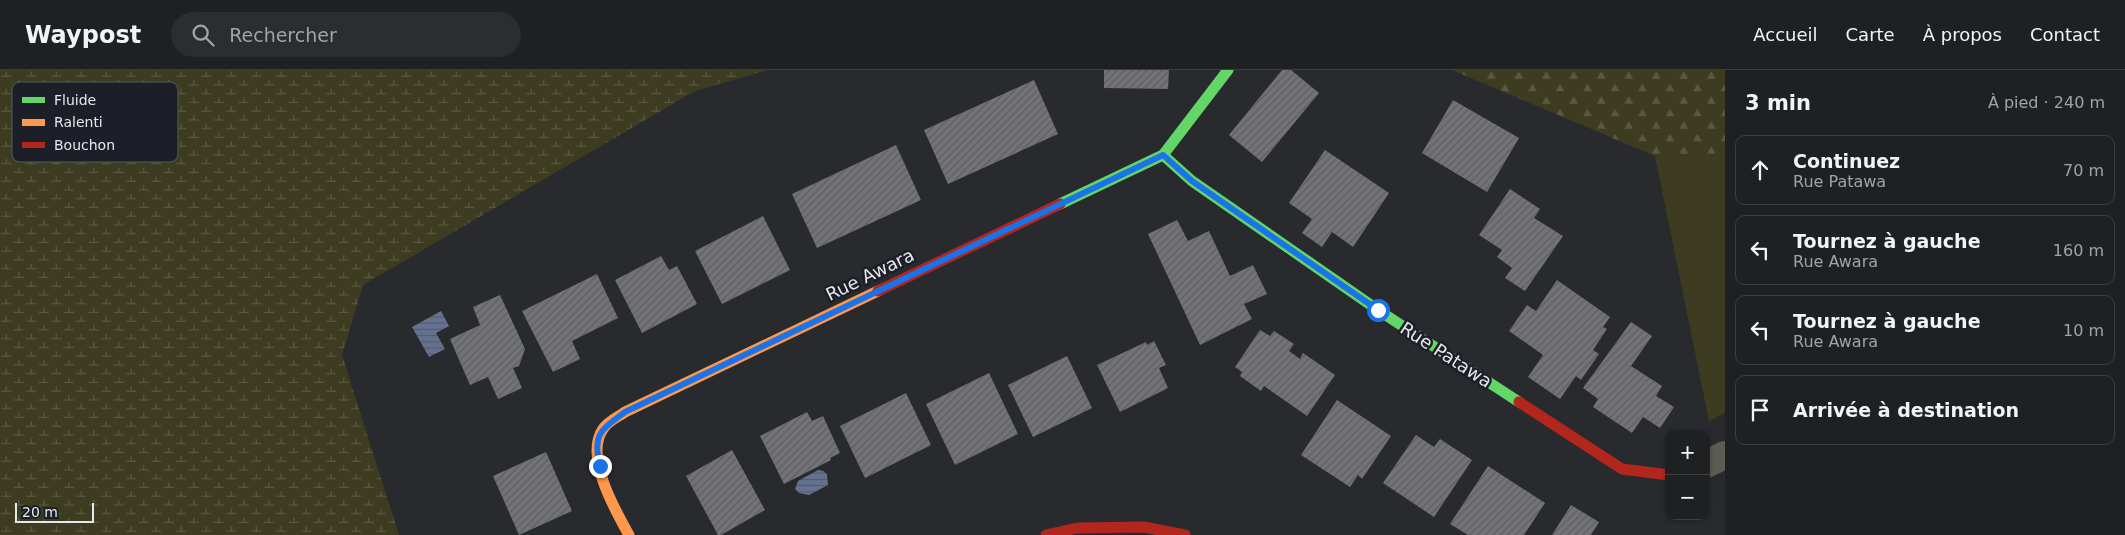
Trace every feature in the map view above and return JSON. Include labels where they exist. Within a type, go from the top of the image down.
[{"type":"street","name":"Rue Awara","points":[[629,535],[614,508],[595,448],[602,429],[625,412],[1163,155],[1228,70]]},
{"type":"street","name":"Rue Patawa","points":[[1163,155],[1192,181],[1378,310],[1622,469],[1665,474]]},
{"type":"street","points":[[1710,462],[1725,455]]},
{"type":"street","points":[[1046,535],[1077,528],[1144,527],[1185,535]]},
{"type":"green space","points":[[0,70],[767,70],[695,91],[363,285],[342,355],[399,535],[0,535]]},
{"type":"green space","points":[[1452,70],[1725,70],[1725,155],[1655,156]]},
{"type":"green space","points":[[1725,155],[1725,413],[1709,421],[1655,156]]},
{"type":"water","points":[[441,311],[449,326],[436,333],[445,349],[429,357],[412,327]]},
{"type":"water","points":[[818,470],[827,474],[828,485],[809,495],[799,493],[795,489],[798,481]]},
{"type":"building","points":[[1104,70],[1169,70],[1168,89],[1104,88]]},
{"type":"building","points":[[1282,70],[1291,70],[1319,93],[1262,162],[1229,135]]},
{"type":"building","points":[[1034,80],[1058,134],[948,184],[924,130]]},
{"type":"building","points":[[1453,100],[1519,138],[1487,192],[1422,153]]},
{"type":"building","points":[[896,145],[921,200],[817,248],[792,194]]},
{"type":"building","points":[[1325,150],[1389,193],[1353,247],[1332,232],[1322,247],[1302,233],[1312,219],[1289,203]]},
{"type":"building","points":[[1510,189],[1540,209],[1534,218],[1563,236],[1525,291],[1505,278],[1512,268],[1497,257],[1502,250],[1479,235]]},
{"type":"building","points":[[763,216],[790,270],[722,304],[695,251]]},
{"type":"building","points":[[1177,220],[1188,241],[1209,231],[1230,276],[1253,265],[1267,294],[1244,304],[1252,319],[1200,345],[1148,234]]},
{"type":"building","points":[[661,256],[669,270],[677,266],[697,304],[642,333],[615,280]]},
{"type":"building","points":[[597,274],[618,318],[572,341],[580,359],[553,372],[522,311]]},
{"type":"building","points":[[1557,280],[1610,317],[1603,327],[1607,329],[1593,350],[1599,354],[1581,380],[1576,376],[1560,399],[1528,377],[1543,355],[1509,331],[1527,305],[1536,311]]},
{"type":"building","points":[[500,295],[525,349],[519,366],[513,368],[522,388],[498,399],[488,377],[470,385],[450,339],[480,325],[473,307]]},
{"type":"building","points":[[1631,322],[1652,336],[1631,366],[1662,386],[1656,396],[1674,407],[1660,428],[1643,417],[1632,433],[1593,407],[1598,399],[1583,388]]},
{"type":"building","points":[[1260,330],[1270,336],[1274,331],[1294,344],[1289,351],[1300,359],[1303,353],[1335,375],[1307,416],[1264,386],[1261,391],[1240,376],[1242,372],[1235,367]]},
{"type":"building","points":[[1154,341],[1166,365],[1159,368],[1168,388],[1120,412],[1097,365],[1146,342],[1147,345]]},
{"type":"building","points":[[1067,356],[1092,408],[1033,437],[1008,385]]},
{"type":"building","points":[[989,373],[1018,434],[955,465],[926,404]]},
{"type":"building","points":[[906,393],[931,445],[865,478],[840,426]]},
{"type":"building","points":[[1337,400],[1391,436],[1362,479],[1358,475],[1350,487],[1301,455]]},
{"type":"building","points":[[807,412],[812,421],[823,416],[840,453],[830,458],[831,460],[784,484],[760,436]]},
{"type":"building","points":[[1416,435],[1434,447],[1440,439],[1472,460],[1434,517],[1383,483]]},
{"type":"building","points":[[732,450],[765,510],[718,535],[686,476]]},
{"type":"building","points":[[546,452],[572,511],[519,535],[493,476]]},
{"type":"building","points":[[1488,466],[1545,503],[1524,535],[1468,535],[1450,524]]},
{"type":"building","points":[[1571,505],[1599,522],[1591,535],[1552,535]]},
{"type":"traffic: fast","points":[[1060,204],[1163,155],[1228,70]]},
{"type":"traffic: fast","points":[[1163,155],[1192,181],[1378,310],[1519,402]]},
{"type":"traffic: slow","points":[[629,535],[616,512],[599,468],[598,440],[603,429],[613,419],[878,291]]},
{"type":"traffic: jam","points":[[878,291],[1060,204]]},
{"type":"traffic: jam","points":[[1519,402],[1622,469],[1665,474]]},
{"type":"traffic: jam","points":[[1046,535],[1077,528],[1144,527],[1185,535]]},
{"type":"route","points":[[600,466],[595,448],[602,429],[625,412],[1163,155],[1192,181],[1378,310]]}]
